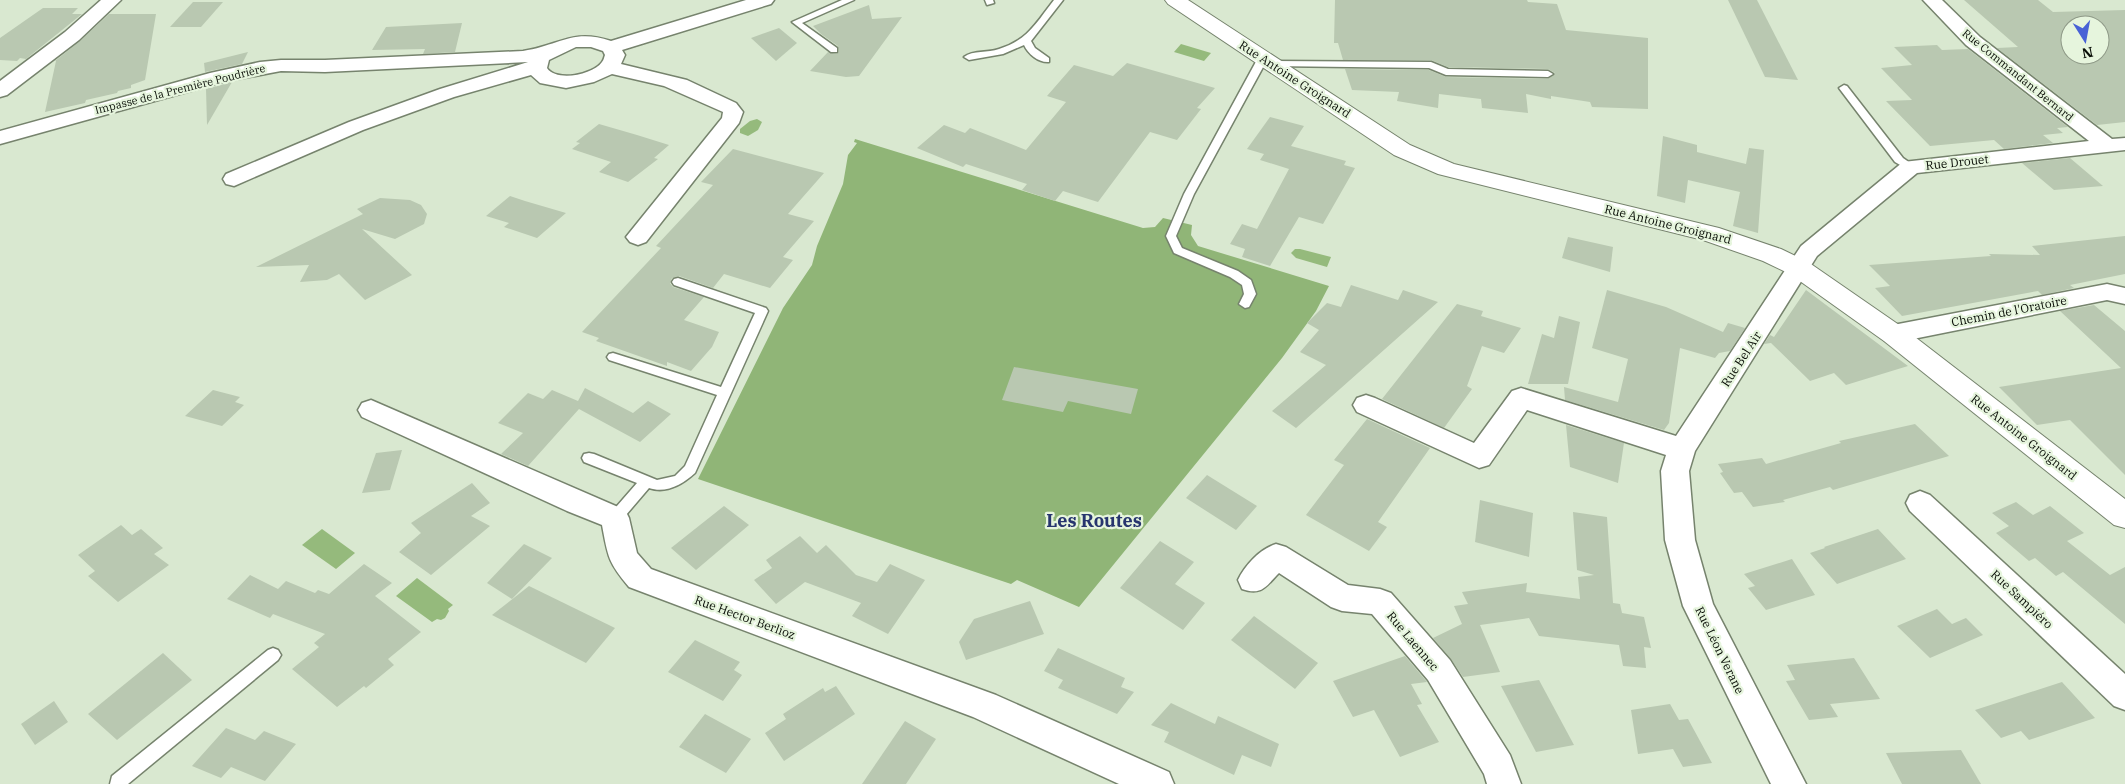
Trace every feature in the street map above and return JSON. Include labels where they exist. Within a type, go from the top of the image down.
[{"type":"main road","name":"Rue Antoine Groignard","points":[[1175,0],[1402,150],[1446,169],[1710,234],[1772,255],[1799,268],[1837,293],[1892,334],[2125,516]]},
{"type":"street","points":[[0,91],[72,36],[112,0]]},
{"type":"street","points":[[540,61],[544,77],[565,82],[579,80],[596,75],[610,56],[765,0]]},
{"type":"street","name":"Rue Commandant Bernard","points":[[1932,0],[1974,41],[2117,145]]},
{"type":"street","points":[[234,179],[356,126],[540,61],[565,44],[592,40],[610,56],[618,71],[663,79],[729,107],[733,112],[732,119],[638,236]]},
{"type":"street","name":"Impasse de la Première Poudrière","points":[[0,138],[56,121],[261,67],[304,63],[325,66],[523,57],[540,61]]},
{"type":"street","name":"Rue Drouet","points":[[1799,268],[1809,251],[1911,167],[2117,145]]},
{"type":"street","name":"Rue Bel Air","points":[[1682,449],[1799,268]]},
{"type":"street","name":"Chemin de l'Oratoire","points":[[1892,334],[2119,291]]},
{"type":"street","points":[[1366,405],[1479,458],[1521,398],[1682,449]]},
{"type":"street","points":[[371,410],[614,518]]},
{"type":"street","name":"Rue Léon Verane","points":[[1682,449],[1675,472],[1680,540],[1698,606],[1789,784]]},
{"type":"street","name":"Rue Sampiéro","points":[[1920,503],[2125,695]]},
{"type":"street","name":"Rue Hector Berlioz","points":[[614,518],[623,558],[640,578],[984,706],[1157,784]]},
{"type":"street","name":"Rue Laennec","points":[[1253,580],[1276,556],[1342,598],[1380,602],[1439,670],[1498,767],[1504,784]]},
{"type":"lane","points":[[834,50],[796,22],[850,0]]},
{"type":"lane","points":[[969,57],[1000,52],[1026,41],[1059,0]]},
{"type":"lane","points":[[1026,41],[1031,50],[1046,60]]},
{"type":"lane","points":[[1245,304],[1250,294],[1247,283],[1234,274],[1178,250],[1172,236],[1189,194],[1268,61],[1431,65],[1446,72],[1548,74]]},
{"type":"lane","points":[[1844,88],[1899,160],[1911,167]]},
{"type":"lane","points":[[589,458],[656,485],[680,480],[690,469],[762,311],[678,282]]},
{"type":"lane","points":[[613,358],[726,393]]},
{"type":"lane","points":[[614,518],[647,480]]},
{"type":"lane","points":[[118,784],[118,782],[273,655]]},
{"type":"shaded area","points":[[1181,44],[1211,53],[1204,61],[1174,52]]},
{"type":"shaded area","points":[[757,119],[762,122],[758,130],[748,136],[740,133],[740,129],[750,121]]},
{"type":"shaded area","points":[[855,139],[1143,228],[1155,227],[1163,218],[1192,225],[1191,235],[1198,246],[1329,286],[1316,311],[1282,358],[1079,607],[1017,580],[1011,584],[698,479],[783,308],[812,265],[817,246],[843,184],[848,155],[857,143],[854,142]]},
{"type":"shaded area","points":[[1295,249],[1331,257],[1327,267],[1296,258],[1291,253]]},
{"type":"shaded area","points":[[322,529],[355,553],[336,569],[302,545]]},
{"type":"shaded area","points":[[417,578],[453,605],[448,609],[449,611],[445,618],[432,622],[396,596]]},
{"type":"building","points":[[1335,0],[1527,0],[1528,2],[1557,4],[1566,30],[1648,38],[1648,109],[1592,107],[1590,102],[1551,96],[1551,99],[1526,94],[1528,113],[1482,108],[1481,99],[1439,94],[1438,108],[1397,101],[1399,92],[1352,90],[1345,69],[1429,70],[1446,77],[1548,79],[1555,73],[1548,69],[1448,67],[1431,60],[1343,60],[1338,43],[1334,43]]},
{"type":"building","points":[[1728,0],[1757,0],[1798,80],[1765,77]]},
{"type":"building","points":[[1964,0],[2038,0],[2053,12],[2125,10],[2125,122],[2097,125],[1997,48],[2018,47]]},
{"type":"building","points":[[193,2],[223,2],[201,27],[170,27]]},
{"type":"building","points":[[869,5],[872,19],[902,17],[859,76],[846,77],[810,71],[828,52],[837,54],[839,52],[838,46],[813,26]]},
{"type":"building","points":[[43,8],[78,8],[72,14],[82,14],[26,59],[20,58],[17,61],[0,60],[0,38]]},
{"type":"building","points":[[109,14],[156,14],[145,80],[117,93],[86,100],[85,103],[45,112],[55,61]]},
{"type":"building","points":[[462,23],[455,52],[423,54],[425,49],[372,50],[386,27]]},
{"type":"building","points":[[779,28],[797,43],[776,61],[751,38]]},
{"type":"building","points":[[1937,45],[1942,50],[1968,49],[2068,127],[2057,128],[2063,133],[2043,135],[2053,143],[2004,149],[1994,140],[1930,146],[1886,101],[1912,100],[1881,68],[1912,65],[1894,47]]},
{"type":"building","points":[[248,52],[242,64],[205,72],[204,63]]},
{"type":"building","points":[[1127,63],[1215,88],[1197,108],[1201,109],[1177,140],[1150,132],[1098,202],[1063,191],[1055,201],[1022,190],[1027,184],[966,164],[963,167],[917,148],[944,125],[965,133],[970,128],[1026,150],[1066,102],[1047,96],[1074,65],[1113,76]]},
{"type":"building","points":[[232,82],[207,125],[206,89]]},
{"type":"building","points":[[1270,117],[1304,126],[1291,146],[1346,161],[1344,165],[1355,168],[1323,224],[1299,217],[1270,266],[1242,257],[1245,249],[1230,244],[1242,224],[1257,229],[1289,169],[1260,160],[1264,154],[1247,149]]},
{"type":"building","points":[[599,124],[669,145],[654,158],[658,159],[628,182],[599,172],[611,162],[572,149],[580,143],[576,142]]},
{"type":"building","points":[[1663,136],[1697,145],[1697,152],[1746,164],[1749,148],[1764,150],[1758,233],[1733,226],[1740,192],[1688,180],[1685,203],[1657,196]]},
{"type":"building","points":[[733,149],[824,173],[788,214],[814,221],[783,257],[793,260],[770,288],[724,274],[713,288],[679,276],[672,278],[670,283],[673,287],[704,297],[684,320],[719,332],[712,347],[691,371],[667,362],[667,366],[596,341],[599,338],[582,332],[661,248],[656,246],[713,185],[701,182]]},
{"type":"building","points":[[2070,158],[2103,186],[2054,190],[2022,163]]},
{"type":"building","points":[[510,196],[566,213],[537,238],[504,227],[509,223],[486,216]]},
{"type":"building","points":[[380,198],[410,200],[421,205],[427,214],[424,224],[395,239],[362,229],[412,275],[365,300],[339,274],[327,280],[300,282],[309,265],[256,267],[363,214],[357,209]]},
{"type":"building","points":[[2125,236],[2125,274],[2070,285],[2074,288],[2042,295],[2038,291],[1902,316],[1875,288],[1890,286],[1869,265],[1991,256],[1989,254],[2040,255],[2032,246]]},
{"type":"building","points":[[1568,237],[1613,247],[1610,272],[1562,258]]},
{"type":"building","points":[[1351,285],[1398,300],[1403,290],[1438,302],[1296,428],[1272,411],[1326,365],[1300,352],[1319,330],[1307,323],[1327,303],[1341,307]]},
{"type":"building","points":[[1607,290],[1666,307],[1723,332],[1728,323],[1745,328],[1730,351],[1719,353],[1715,358],[1680,348],[1669,423],[1664,430],[1565,400],[1564,387],[1618,402],[1628,359],[1592,348]]},
{"type":"building","points":[[1806,290],[1908,366],[1846,385],[1834,373],[1810,381],[1771,343],[1764,344],[1770,335],[1774,337]]},
{"type":"building","points":[[1457,304],[1483,311],[1481,316],[1521,328],[1504,353],[1482,346],[1467,386],[1472,389],[1444,428],[1382,399]]},
{"type":"building","points":[[2094,305],[2125,331],[2125,475],[2070,420],[2037,425],[1999,387],[2121,368],[2060,311]]},
{"type":"building","points":[[1559,316],[1580,322],[1568,384],[1528,384],[1542,334],[1554,338]]},
{"type":"building","points":[[1014,367],[1138,389],[1131,414],[1068,401],[1063,412],[1002,400]]},
{"type":"building","points":[[585,388],[633,413],[648,401],[671,414],[640,442],[579,409],[528,466],[501,454],[523,433],[498,423],[528,393],[543,399],[552,390],[578,401]]},
{"type":"building","points":[[213,390],[240,397],[235,402],[244,405],[222,426],[185,416]]},
{"type":"building","points":[[1367,419],[1430,448],[1378,522],[1387,527],[1369,551],[1306,515],[1344,465],[1334,460]]},
{"type":"building","points":[[1915,424],[1949,456],[1833,490],[1830,487],[1783,500],[1785,502],[1753,507],[1742,492],[1734,493],[1720,473],[1723,472],[1718,464],[1762,458],[1766,464],[1841,443],[1839,441]]},
{"type":"building","points":[[1566,425],[1624,443],[1618,483],[1570,467]]},
{"type":"building","points":[[402,450],[390,490],[362,493],[376,453]]},
{"type":"building","points":[[1207,475],[1257,506],[1236,530],[1186,498]]},
{"type":"building","points":[[472,483],[490,503],[471,516],[490,526],[431,575],[399,552],[421,533],[411,523]]},
{"type":"building","points":[[1480,500],[1533,513],[1529,557],[1475,542]]},
{"type":"building","points":[[2016,502],[2033,515],[2050,506],[2084,533],[2067,541],[2110,575],[2125,567],[2125,624],[2063,572],[2056,576],[2035,558],[2029,561],[1996,533],[2009,526],[1992,513]]},
{"type":"building","points":[[724,506],[749,525],[696,570],[671,548]]},
{"type":"building","points":[[1573,512],[1607,517],[1613,603],[1620,604],[1622,613],[1644,617],[1651,648],[1644,647],[1646,668],[1623,666],[1619,645],[1539,636],[1529,618],[1480,625],[1500,672],[1463,677],[1433,638],[1462,624],[1454,606],[1468,604],[1462,592],[1527,583],[1526,592],[1580,599],[1578,577],[1594,575],[1577,570]]},
{"type":"building","points":[[121,525],[132,535],[141,529],[163,548],[154,554],[169,565],[118,602],[88,576],[95,571],[78,555]]},
{"type":"building","points":[[1878,529],[1906,559],[1837,584],[1810,553],[1824,547]]},
{"type":"building","points":[[800,536],[817,553],[826,545],[856,575],[877,582],[890,564],[925,580],[888,634],[852,616],[861,603],[805,582],[776,604],[754,580],[772,568],[766,560]]},
{"type":"building","points":[[1160,541],[1194,562],[1175,584],[1205,603],[1183,630],[1120,588]]},
{"type":"building","points":[[524,544],[552,558],[512,599],[487,583]]},
{"type":"building","points":[[1792,559],[1815,595],[1766,610],[1748,588],[1755,586],[1744,574]]},
{"type":"building","points":[[364,564],[392,583],[375,596],[421,632],[388,659],[394,665],[366,688],[364,686],[337,707],[292,669],[319,647],[314,643],[325,634],[273,614],[270,618],[227,599],[250,575],[278,589],[286,581],[315,593],[318,590],[329,594]]},
{"type":"building","points":[[529,586],[615,628],[586,663],[492,615]]},
{"type":"building","points":[[1030,601],[1044,634],[966,660],[959,642],[974,619]]},
{"type":"building","points":[[1937,609],[1952,624],[1966,618],[1983,635],[1930,658],[1897,626]]},
{"type":"building","points":[[1254,616],[1318,663],[1295,689],[1231,640]]},
{"type":"building","points":[[695,640],[740,662],[734,670],[742,675],[723,701],[668,672]]},
{"type":"building","points":[[1058,648],[1125,678],[1121,687],[1134,692],[1117,714],[1058,688],[1063,680],[1044,671]]},
{"type":"building","points":[[163,653],[192,680],[117,740],[88,714]]},
{"type":"building","points":[[1405,656],[1427,682],[1411,684],[1422,704],[1417,705],[1439,742],[1400,757],[1374,710],[1353,717],[1333,681]]},
{"type":"building","points":[[1854,658],[1880,699],[1830,704],[1838,717],[1809,720],[1786,681],[1795,680],[1787,665]]},
{"type":"building","points":[[1539,680],[1574,745],[1536,752],[1501,686]]},
{"type":"building","points":[[2062,682],[2095,718],[2029,740],[2021,731],[2001,738],[1975,710]]},
{"type":"building","points":[[836,686],[855,714],[784,761],[765,733],[786,719],[783,714],[823,688],[825,692]]},
{"type":"building","points":[[54,701],[68,722],[35,745],[21,724]]},
{"type":"building","points":[[1171,703],[1215,724],[1218,716],[1279,744],[1271,767],[1242,755],[1234,775],[1164,742],[1169,732],[1151,725]]},
{"type":"building","points":[[1670,704],[1679,720],[1688,719],[1712,763],[1683,767],[1673,749],[1638,754],[1631,710]]},
{"type":"building","points":[[705,714],[751,739],[726,773],[679,747]]},
{"type":"building","points":[[905,721],[936,739],[906,784],[862,784]]},
{"type":"building","points":[[226,728],[255,740],[264,731],[296,744],[265,781],[231,767],[221,778],[192,766]]},
{"type":"building","points":[[1961,750],[1981,784],[1902,784],[1886,753]]},
{"type":"district","name":"Les Routes","points":[[1094,520]]}]
